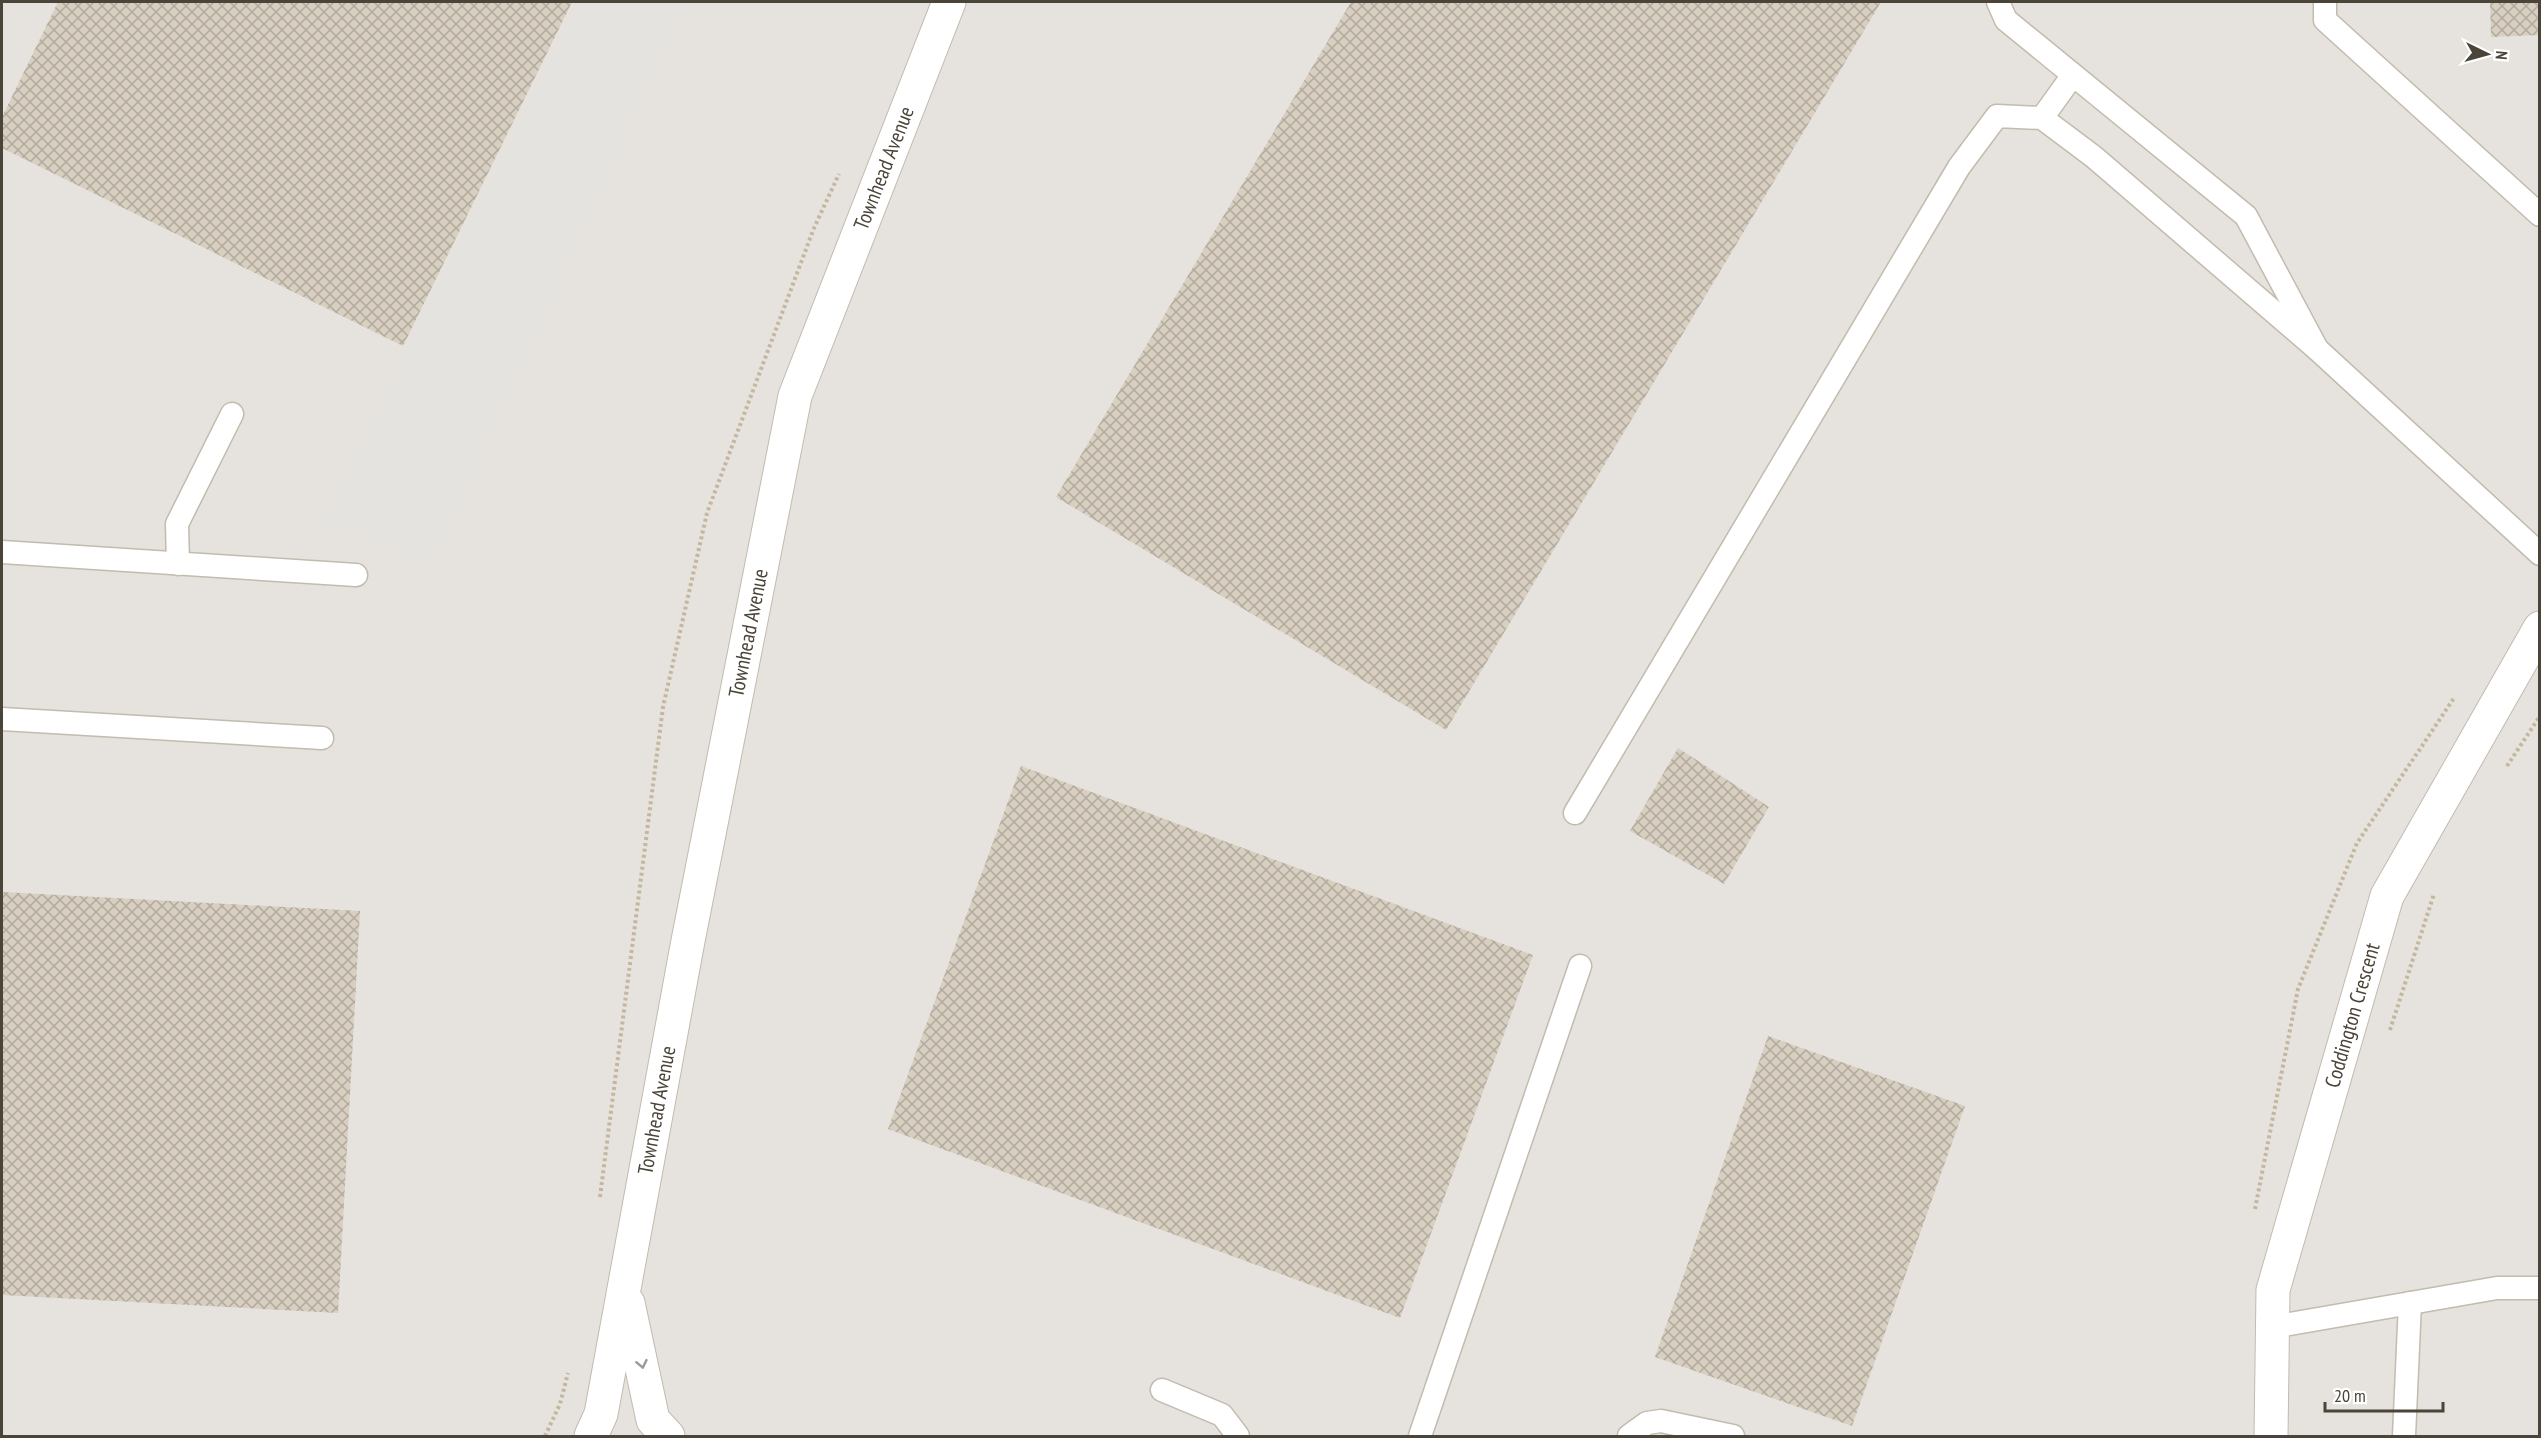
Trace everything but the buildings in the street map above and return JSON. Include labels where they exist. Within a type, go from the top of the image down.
[{"type":"street","name":"Townhead Avenue","points":[[591,1437],[601,1414],[687,946],[795,396],[949,2]]},
{"type":"street","name":"Coddington Crescent","points":[[2271,1437],[2273,1290],[2387,896],[2540,628]]},
{"type":"street","name":"Townhead Avenue","points":[[625,1286],[653,1420],[668,1437]]},
{"type":"lane","points":[[1998,2],[2006,20],[2246,216],[2317,349]]},
{"type":"lane","points":[[2325,2],[2325,20],[2540,215]]},
{"type":"lane","points":[[2042,118],[2073,75]]},
{"type":"lane","points":[[1575,813],[1959,167],[1997,116],[2042,118],[2094,157],[2317,349],[2540,554]]},
{"type":"lane","points":[[178,564],[177,524],[232,414]]},
{"type":"lane","points":[[2,552],[356,575]]},
{"type":"lane","points":[[2,719],[322,738]]},
{"type":"lane","points":[[1420,1437],[1580,966]]},
{"type":"lane","points":[[2272,1327],[2497,1288],[2540,1288]]},
{"type":"lane","points":[[2404,1437],[2410,1303]]},
{"type":"lane","points":[[1162,1390],[1222,1415],[1238,1437]]},
{"type":"lane","points":[[1629,1437],[1647,1423],[1661,1421],[1733,1437]]},
{"type":"path","points":[[2501,776],[2540,716]]},
{"type":"path","points":[[2388,1036],[2435,889]]},
{"type":"shaded area","points":[[2,2],[2539,2],[2539,1436],[2,1436]]},
{"type":"shaded area","points":[[583,2],[684,2],[433,563],[320,520]]}]
